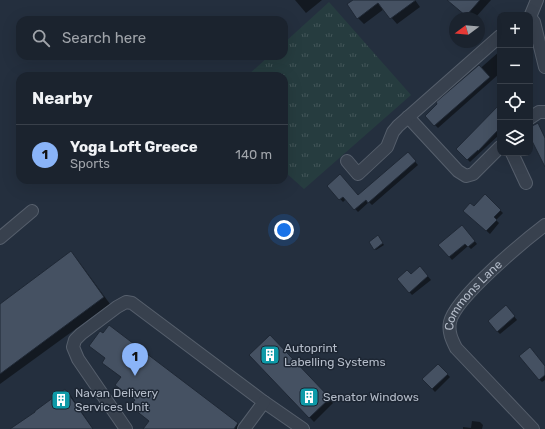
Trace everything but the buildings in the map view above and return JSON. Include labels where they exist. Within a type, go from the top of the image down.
[{"type":"street","points":[[532,12],[537,0]]},
{"type":"street","points":[[533,21],[545,66]]},
{"type":"street","points":[[347,161],[358,174],[387,147],[393,132],[398,126],[497,39]]},
{"type":"street","points":[[533,116],[539,112],[545,112]]},
{"type":"street","points":[[408,117],[458,171],[466,176],[473,174],[497,151]]},
{"type":"street","points":[[513,156],[526,183]]},
{"type":"street","points":[[0,238],[32,211]]},
{"type":"street","name":"Commons Lane","points":[[533,429],[456,348],[450,336],[450,322],[455,309],[477,285],[526,239],[545,225]]},
{"type":"street","points":[[126,429],[78,359],[73,347],[75,340],[81,334],[126,302],[132,303],[264,402],[303,429]]},
{"type":"street","points":[[244,429],[264,402]]},
{"type":"green space","points":[[329,2],[411,95],[304,189],[288,175],[288,72],[251,72],[265,60],[288,60],[288,39]]},
{"type":"place","name":"Autoprint Labelling Systems","points":[[270,355]]},
{"type":"place","name":"Yoga Loft Greece","points":[[135,376]]},
{"type":"place","name":"Senator Windows","points":[[309,397]]},
{"type":"place","name":"Navan Delivery Services Unit","points":[[61,400]]}]
